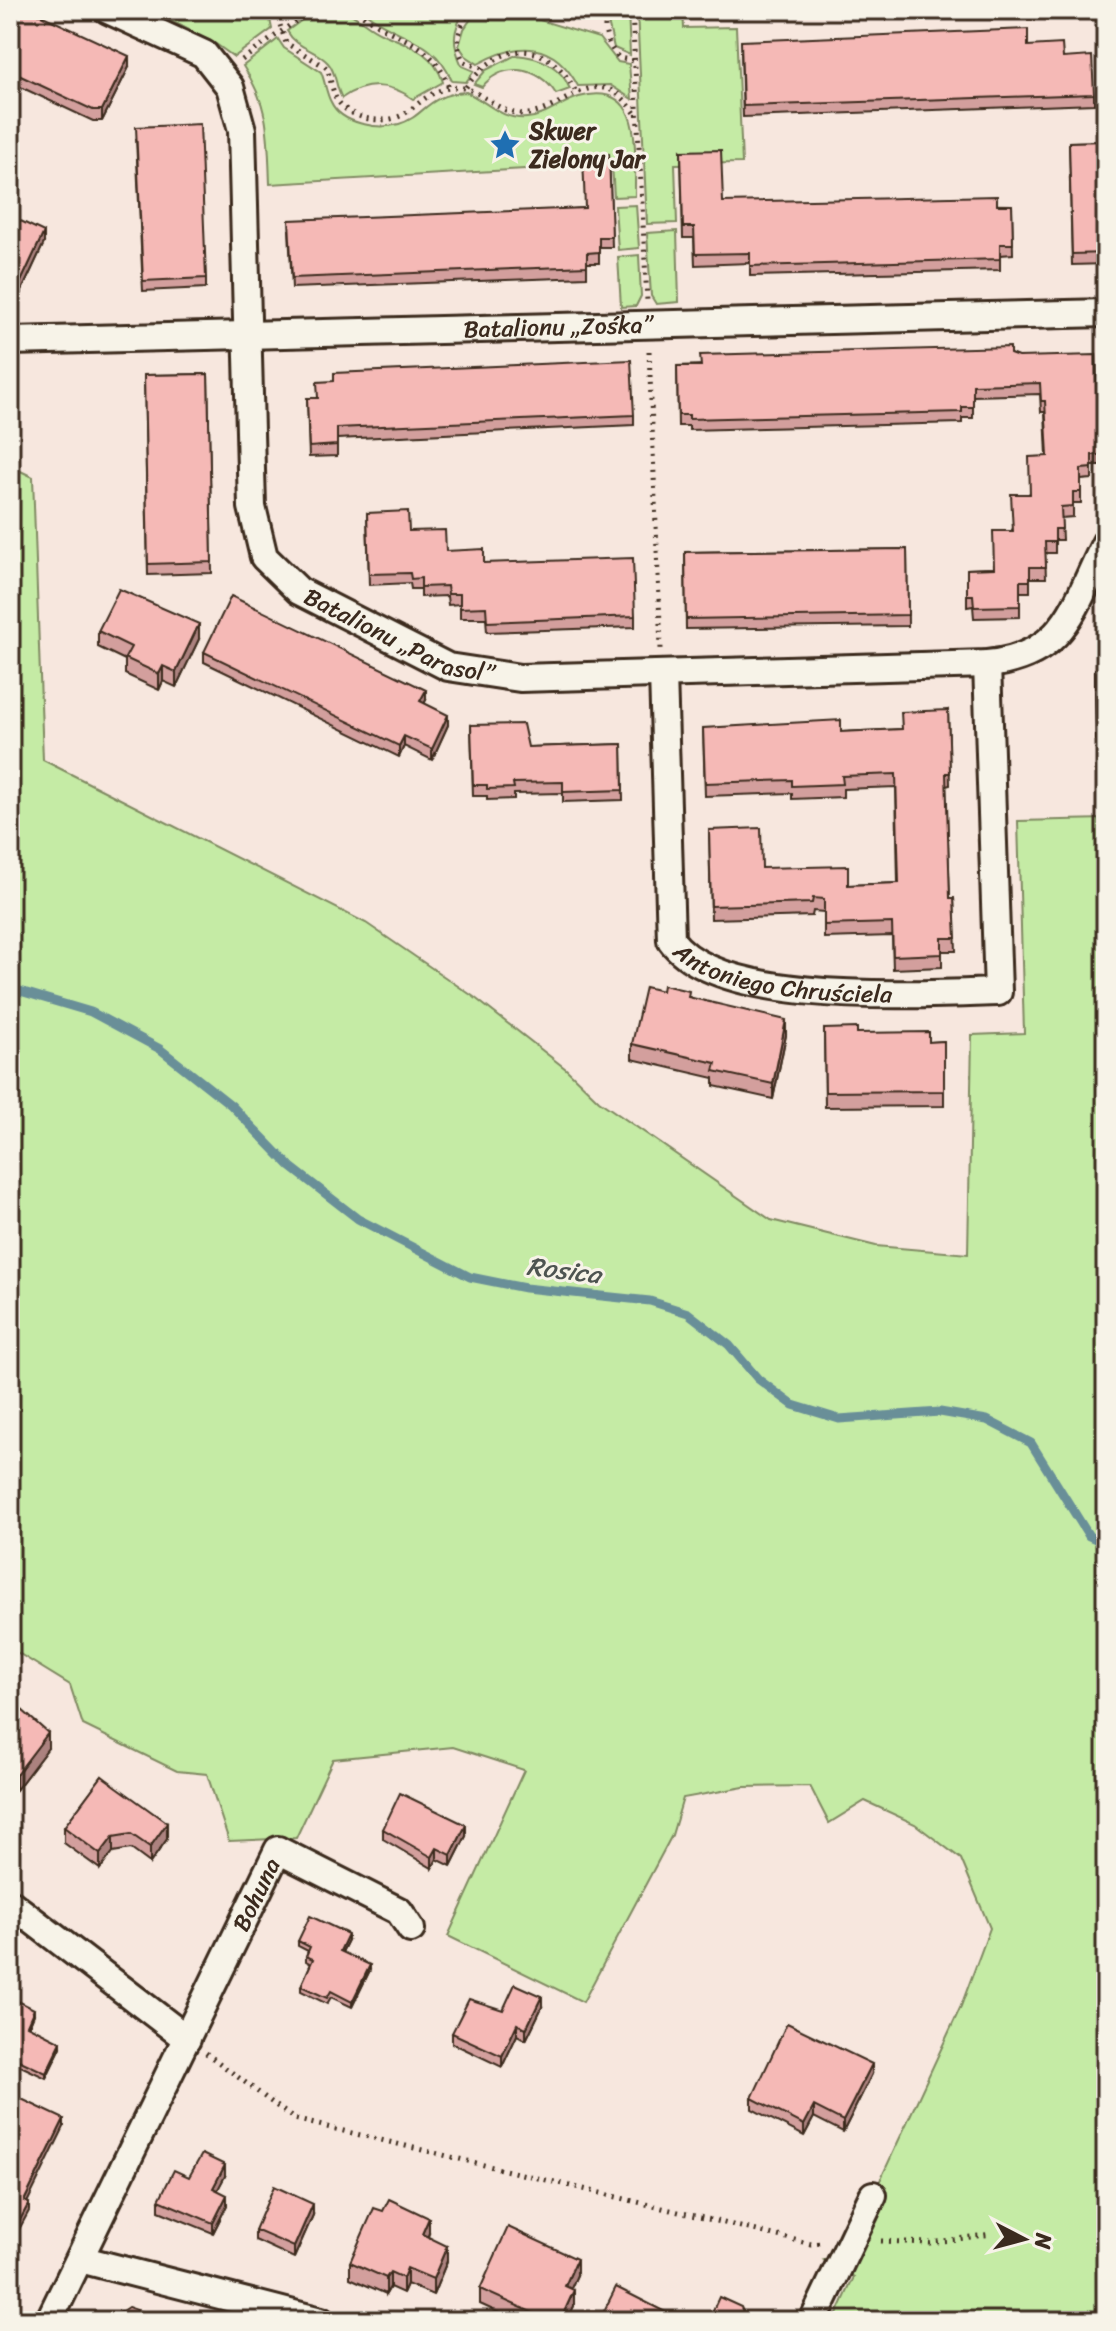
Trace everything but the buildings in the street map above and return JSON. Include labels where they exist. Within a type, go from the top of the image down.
[{"type":"street","name":"Batalionu „Parasol”","points":[[108,10],[204,54],[230,87],[242,130],[252,507],[264,557],[299,591],[448,667],[520,678],[987,664],[1025,658],[1055,636],[1106,542]]},
{"type":"street","name":"Batalionu „Zośka”","points":[[10,341],[1106,313]]},
{"type":"street","name":"Antoniego Chruściela","points":[[663,674],[671,940],[682,956],[701,968],[767,984],[859,996],[967,993],[998,992],[987,664]]},
{"type":"street","name":"Bohuna","points":[[49,2321],[278,1850],[399,1911],[411,1929]]},
{"type":"street","points":[[10,1903],[187,2039]]},
{"type":"street","points":[[813,2321],[873,2195]]},
{"type":"street","points":[[80,2259],[321,2321]]},
{"type":"path","points":[[275,10],[286,43],[327,68],[335,96],[345,109],[359,117],[396,118],[428,95],[449,88],[466,87],[479,92],[492,105],[527,114],[576,92],[610,90],[625,97],[637,116]]},
{"type":"path","points":[[222,76],[280,31],[318,10]]},
{"type":"path","points":[[357,10],[384,31],[424,48],[443,68],[449,88]]},
{"type":"path","points":[[470,10],[459,28],[457,49],[464,62],[481,68]]},
{"type":"path","points":[[557,10],[604,23]]},
{"type":"path","points":[[607,10],[604,23],[610,48],[619,58],[634,61]]},
{"type":"path","points":[[632,10],[663,674]]},
{"type":"path","points":[[466,87],[481,68],[516,51],[536,52],[557,64],[576,92]]},
{"type":"path","points":[[187,2039],[294,2119],[811,2244],[852,2240],[930,2243],[991,2234]]},
{"type":"green space","points":[[173,10],[268,10],[272,29],[234,57],[170,20]]},
{"type":"green space","points":[[328,10],[352,15],[419,51],[433,63],[443,82],[413,99],[395,89],[378,86],[360,89],[342,98],[328,63],[296,42],[287,31],[302,20]]},
{"type":"green space","points":[[362,10],[465,10],[456,31],[456,51],[462,66],[474,71],[466,82],[452,81],[444,66],[424,46]]},
{"type":"green space","points":[[477,10],[507,10],[599,38],[618,62],[629,64],[632,99],[610,85],[578,86],[558,60],[534,50],[508,51],[478,64],[466,56],[459,46],[464,29]]},
{"type":"green space","points":[[610,10],[628,10],[630,55],[614,48],[608,22]]},
{"type":"green space","points":[[637,10],[683,10],[684,28],[736,27],[742,163],[675,164],[677,223],[647,224]]},
{"type":"green space","points":[[278,39],[284,48],[321,72],[336,110],[361,124],[399,124],[442,97],[466,92],[502,113],[518,118],[541,115],[579,97],[601,94],[616,99],[626,109],[632,124],[635,196],[614,197],[612,164],[270,184],[266,122],[258,95],[243,66]]},
{"type":"green space","points":[[516,55],[533,58],[555,68],[570,89],[556,94],[540,77],[520,70],[500,73],[482,87],[474,84],[486,70]]},
{"type":"green space","points":[[636,205],[639,248],[618,250],[615,206]]},
{"type":"green space","points":[[677,231],[679,302],[656,304],[651,296],[647,233]]},
{"type":"green space","points":[[639,255],[641,296],[636,306],[621,307],[618,257]]},
{"type":"green space","points":[[10,466],[33,477],[43,760],[366,923],[474,997],[566,1069],[599,1101],[771,1220],[876,1246],[968,1254],[972,1035],[1024,1033],[1018,821],[1106,819],[1106,2321],[834,2321],[854,2277],[824,2260],[846,2254],[961,2006],[990,1928],[961,1859],[915,1824],[865,1801],[829,1823],[810,1786],[744,1787],[683,1798],[672,1835],[583,2002],[448,1936],[524,1770],[453,1747],[333,1759],[296,1838],[229,1841],[207,1774],[177,1771],[83,1725],[70,1685],[10,1648]]},
{"type":"waterway","name":"Rosica","points":[[10,988],[91,1012],[160,1049],[231,1105],[291,1167],[358,1219],[470,1277],[525,1288],[650,1301],[688,1313],[729,1345],[758,1379],[793,1405],[839,1419],[940,1412],[987,1420],[1031,1443],[1089,1536],[1106,1544]]},
{"type":"place","name":"Skwer Zielony Jar","points":[[505,145]]}]
